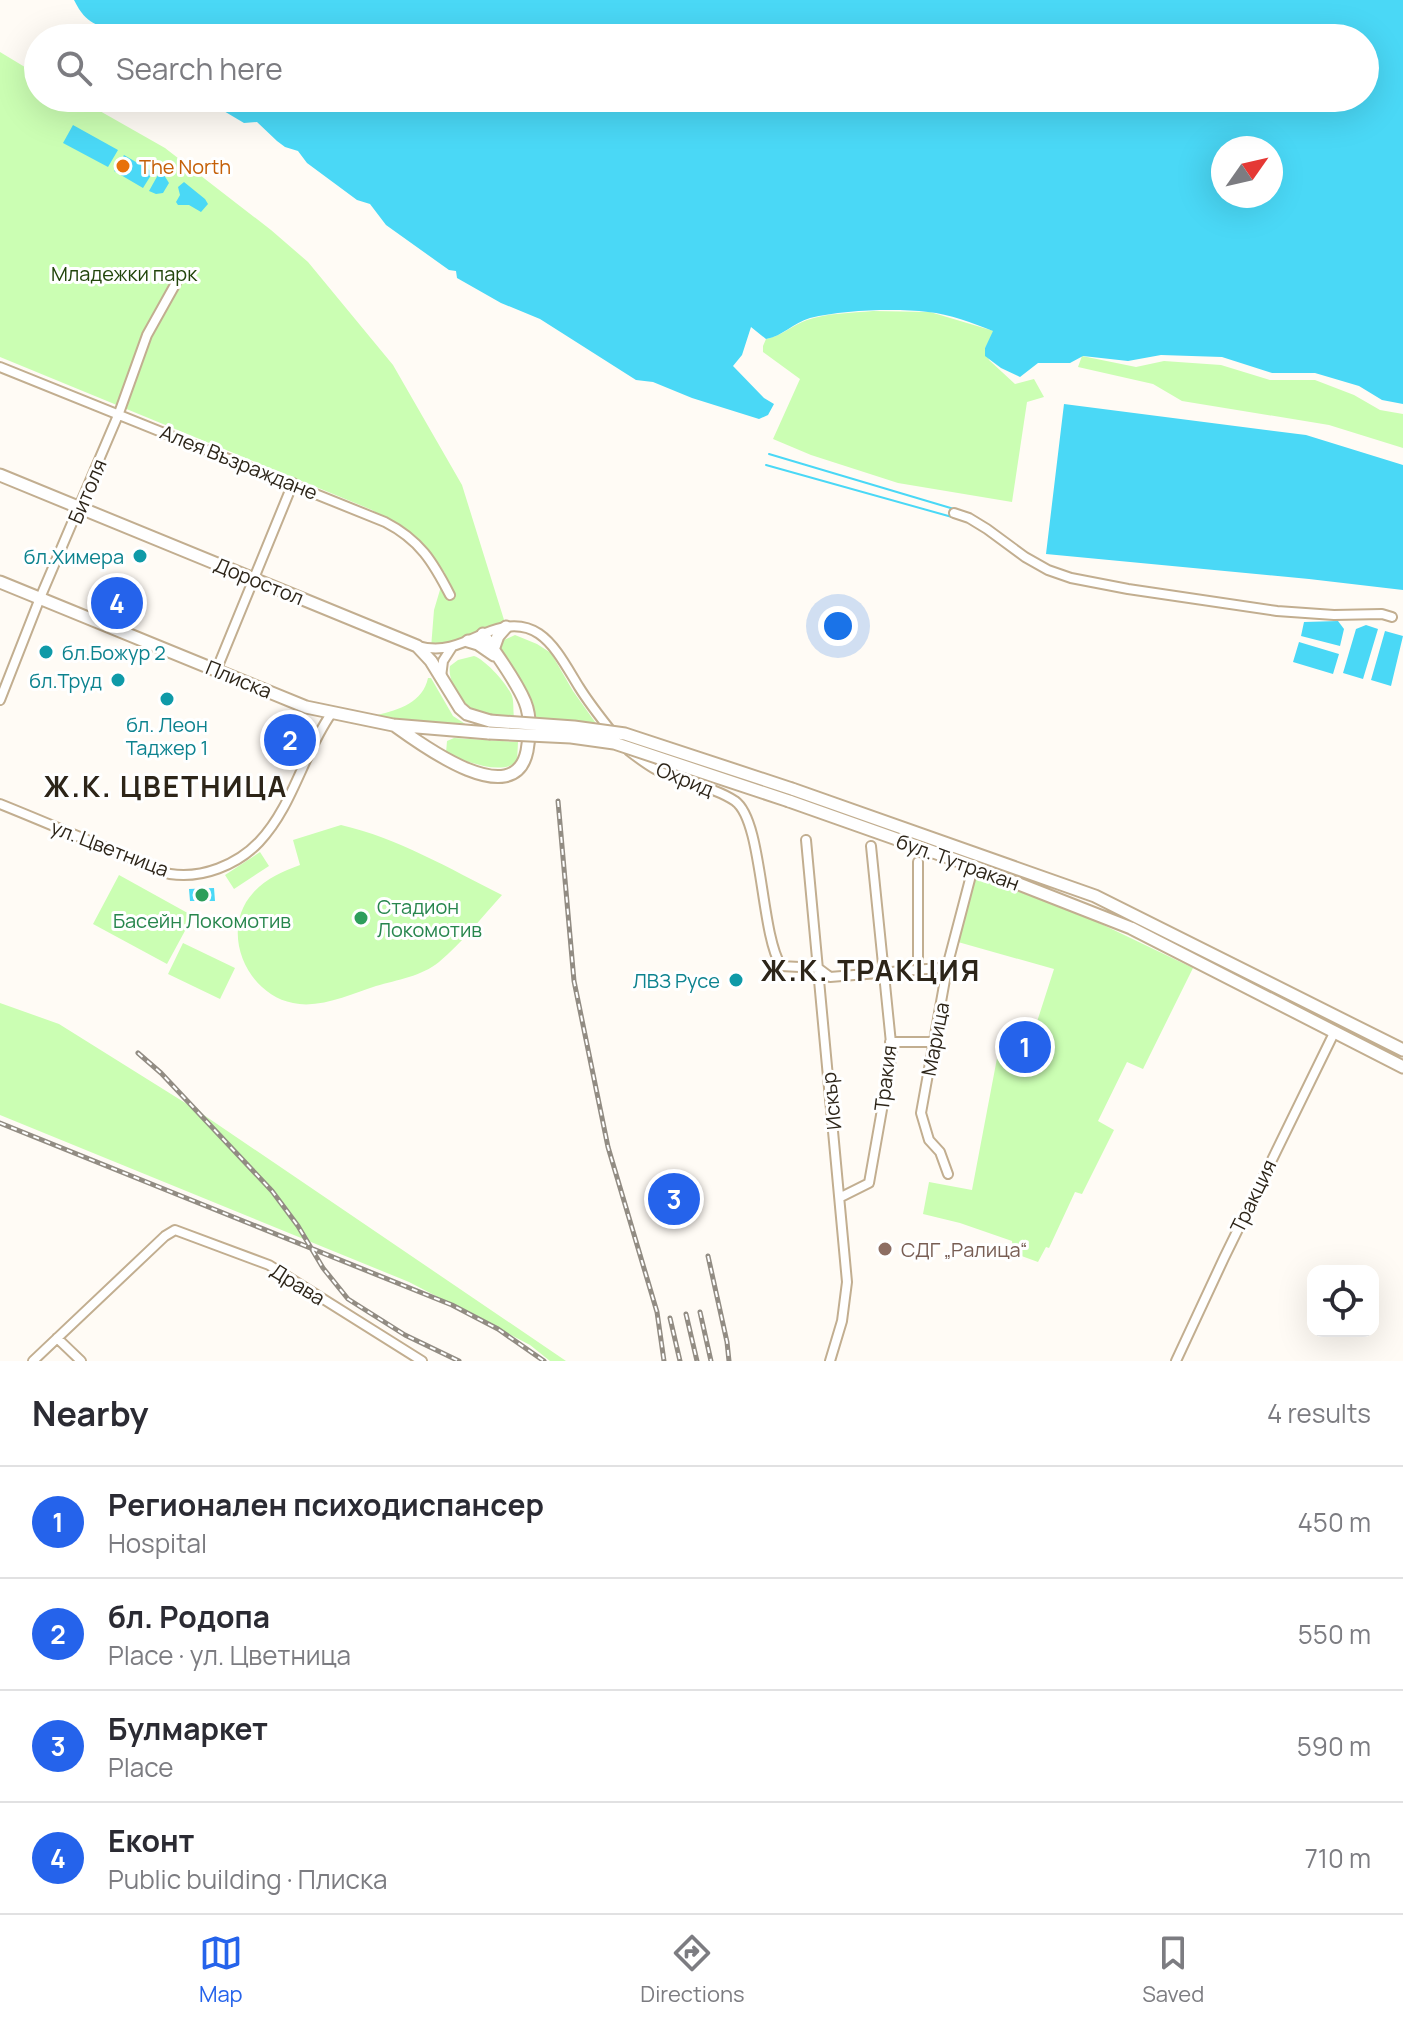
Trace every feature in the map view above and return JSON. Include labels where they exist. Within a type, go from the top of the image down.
[{"type":"main road","name":"Доростол","points":[[0,475],[417,646]]},
{"type":"main road","name":"Плиска","points":[[0,582],[306,707],[393,725],[444,730],[489,727]]},
{"type":"main road","points":[[495,654],[498,636],[506,627]]},
{"type":"main road","points":[[393,725],[437,756],[460,767],[502,777],[511,775],[524,760],[530,716],[521,692],[483,634]]},
{"type":"main road","points":[[468,641],[495,654]]},
{"type":"main road","points":[[417,646],[431,661],[460,708],[489,727]]},
{"type":"main road","name":"бул. Тутракан","points":[[489,727],[614,743],[978,853],[1113,904],[1403,1050]]},
{"type":"main road","points":[[437,756],[436,743],[444,730]]},
{"type":"main road","name":"бул. Тутракан","points":[[790,795],[1131,928],[1403,1067]]},
{"type":"main road","points":[[1339,1036],[1347,1022]]},
{"type":"street","name":"Битоля","points":[[0,700],[119,413],[147,335],[176,283]]},
{"type":"street","name":"Алея Възраждане","points":[[0,367],[293,483],[398,529],[418,544],[436,567],[450,595]]},
{"type":"street","points":[[216,671],[293,483]]},
{"type":"street","points":[[954,513],[978,523],[1036,564],[1071,578],[1277,611],[1382,614],[1392,617]]},
{"type":"street","name":"Охрид","points":[[452,647],[506,627],[541,634],[559,652],[590,705],[630,752],[655,769],[737,802],[749,817],[778,962],[784,968],[818,968]]},
{"type":"street","points":[[417,646],[435,649],[452,647]]},
{"type":"street","points":[[441,678],[443,661],[452,647]]},
{"type":"street","name":"ул. Цветница","points":[[0,804],[169,874],[222,868],[259,842],[286,803],[318,733],[331,714]]},
{"type":"street","name":"Искър","points":[[806,840],[847,1282],[833,1360]]},
{"type":"street","name":"Тракия","points":[[841,1197],[869,1183],[892,1053],[871,846]]},
{"type":"street","name":"Марица","points":[[948,1174],[940,1152],[929,1140],[921,1113],[948,963],[978,853]]},
{"type":"street","points":[[918,862],[918,970]]},
{"type":"street","points":[[818,968],[830,977],[939,968],[948,963]]},
{"type":"street","name":"Тракция","points":[[1176,1361],[1224,1258],[1339,1036]]},
{"type":"street","points":[[890,1042],[935,1042]]},
{"type":"street","name":"Драва","points":[[57,1338],[175,1230],[269,1265],[422,1361]]},
{"type":"street","points":[[33,1361],[57,1338],[81,1361]]},
{"type":"green space","name":"Младежки парк","points":[[0,52],[24,67],[24,112],[102,112],[165,148],[308,262],[393,365],[462,485],[505,623],[431,648],[434,610],[445,573],[421,541],[372,510],[0,357]]},
{"type":"green space","points":[[873,311],[930,312],[994,331],[985,348],[989,360],[1015,384],[1034,379],[1044,397],[1027,402],[1012,502],[898,483],[811,455],[773,439],[800,379],[763,352],[766,339],[815,318]]},
{"type":"green space","points":[[1082,356],[1136,367],[1164,361],[1221,365],[1270,380],[1315,380],[1354,395],[1380,410],[1403,414],[1403,448],[1329,425],[1182,401],[1153,384],[1078,367]]},
{"type":"green space","points":[[515,635],[551,653],[600,729],[534,721],[527,691],[499,654],[504,640]]},
{"type":"green space","points":[[474,656],[490,668],[510,691],[514,717],[478,713],[460,697],[453,685],[450,666],[458,660]]},
{"type":"green space","points":[[431,678],[453,716],[470,727],[407,724],[377,715],[415,699]]},
{"type":"green space","points":[[454,738],[518,742],[517,762],[510,766],[494,767],[452,757],[446,753],[447,741]]},
{"type":"green space","name":"Стадион Локомотив","points":[[341,825],[403,846],[502,895],[456,947],[425,971],[325,1002],[293,1003],[276,997],[251,974],[238,942],[238,925],[243,908],[263,883],[300,865],[293,840]]},
{"type":"green space","points":[[260,852],[269,866],[234,889],[225,875]]},
{"type":"green space","points":[[976,874],[1093,920],[1193,968],[1143,1069],[1127,1062],[1098,1121],[1114,1130],[1082,1194],[1075,1192],[1049,1248],[1046,1247],[1038,1262],[1013,1253],[1012,1241],[923,1214],[929,1182],[972,1190],[998,1053],[1026,1056],[1054,969],[958,942]]},
{"type":"green space","points":[[119,875],[193,916],[167,964],[93,924]]},
{"type":"green space","points":[[183,943],[235,968],[220,999],[168,974]]},
{"type":"green space","points":[[0,1003],[59,1024],[195,1109],[566,1361],[550,1361],[530,1345],[409,1282],[0,1115]]},
{"type":"water","points":[[74,0],[1403,0],[1403,404],[1382,400],[1359,386],[1315,373],[1272,373],[1222,357],[1161,355],[1128,361],[1083,356],[1070,363],[1038,363],[1020,377],[985,356],[985,348],[993,331],[936,313],[885,310],[810,318],[766,339],[751,327],[742,355],[733,366],[774,404],[768,415],[759,419],[653,382],[636,380],[540,319],[501,303],[457,278],[456,271],[449,270],[386,225],[370,204],[357,200],[307,163],[298,151],[285,147],[257,122],[244,123],[226,112],[1379,112],[1379,24],[95,24],[88,20]]},
{"type":"water","points":[[73,125],[118,150],[108,167],[63,143]]},
{"type":"water","points":[[124,155],[153,172],[143,188],[114,171]]},
{"type":"water","points":[[159,173],[169,183],[163,193],[156,194],[149,191]]},
{"type":"water","points":[[184,182],[208,204],[201,212],[176,202],[180,195],[178,187]]},
{"type":"water","points":[[1064,404],[1306,435],[1403,465],[1403,590],[1046,554]]},
{"type":"water","points":[[1338,621],[1344,629],[1340,646],[1301,636],[1304,622]]},
{"type":"water","points":[[1366,625],[1378,629],[1363,679],[1343,673],[1356,629]]},
{"type":"water","points":[[1385,631],[1403,636],[1391,686],[1371,680]]},
{"type":"water","points":[[1299,642],[1339,654],[1333,674],[1293,662]]},
{"type":"water","name":"Басейн Локомотив","points":[[214,888],[215,901],[190,901],[189,889]]},
{"type":"waterway","points":[[769,454],[954,509]]},
{"type":"waterway","points":[[766,465],[952,517]]},
{"type":"railway","points":[[558,801],[574,981],[608,1147],[657,1312],[664,1361]]},
{"type":"railway","points":[[138,1053],[161,1073],[272,1191],[323,1268],[348,1299],[405,1335],[459,1361]]},
{"type":"railway","points":[[0,1123],[452,1305],[498,1329],[544,1361]]},
{"type":"railway","points":[[708,1256],[729,1361]]},
{"type":"railway","points":[[700,1312],[711,1361]]},
{"type":"railway","points":[[686,1314],[697,1361]]},
{"type":"railway","points":[[670,1318],[680,1361]]},
{"type":"place","name":"The North","points":[[123,166]]},
{"type":"place","name":"бл.Химера","points":[[140,556]]},
{"type":"place","name":"Еконт","points":[[117,603]]},
{"type":"place","name":"бл.Божур 2","points":[[46,652]]},
{"type":"place","name":"бл.Труд","points":[[118,680]]},
{"type":"place","name":"бл. Леон Таджер 1","points":[[167,699]]},
{"type":"place","name":"бл. Родопа","points":[[290,740]]},
{"type":"place","name":"Басейн Локомотив","points":[[202,895]]},
{"type":"place","name":"Стадион Локомотив","points":[[361,918]]},
{"type":"place","name":"ЛВЗ Русе","points":[[736,980]]},
{"type":"place","name":"Регионален психодиспансер","points":[[1025,1047]]},
{"type":"place","name":"Булмаркет","points":[[674,1199]]},
{"type":"place","name":"СДГ „Ралица“","points":[[885,1249]]},
{"type":"district","name":"Ж.К. ЦВЕТНИЦА","points":[[166,786]]},
{"type":"district","name":"Ж.К. ТРАКЦИЯ","points":[[871,970]]}]
